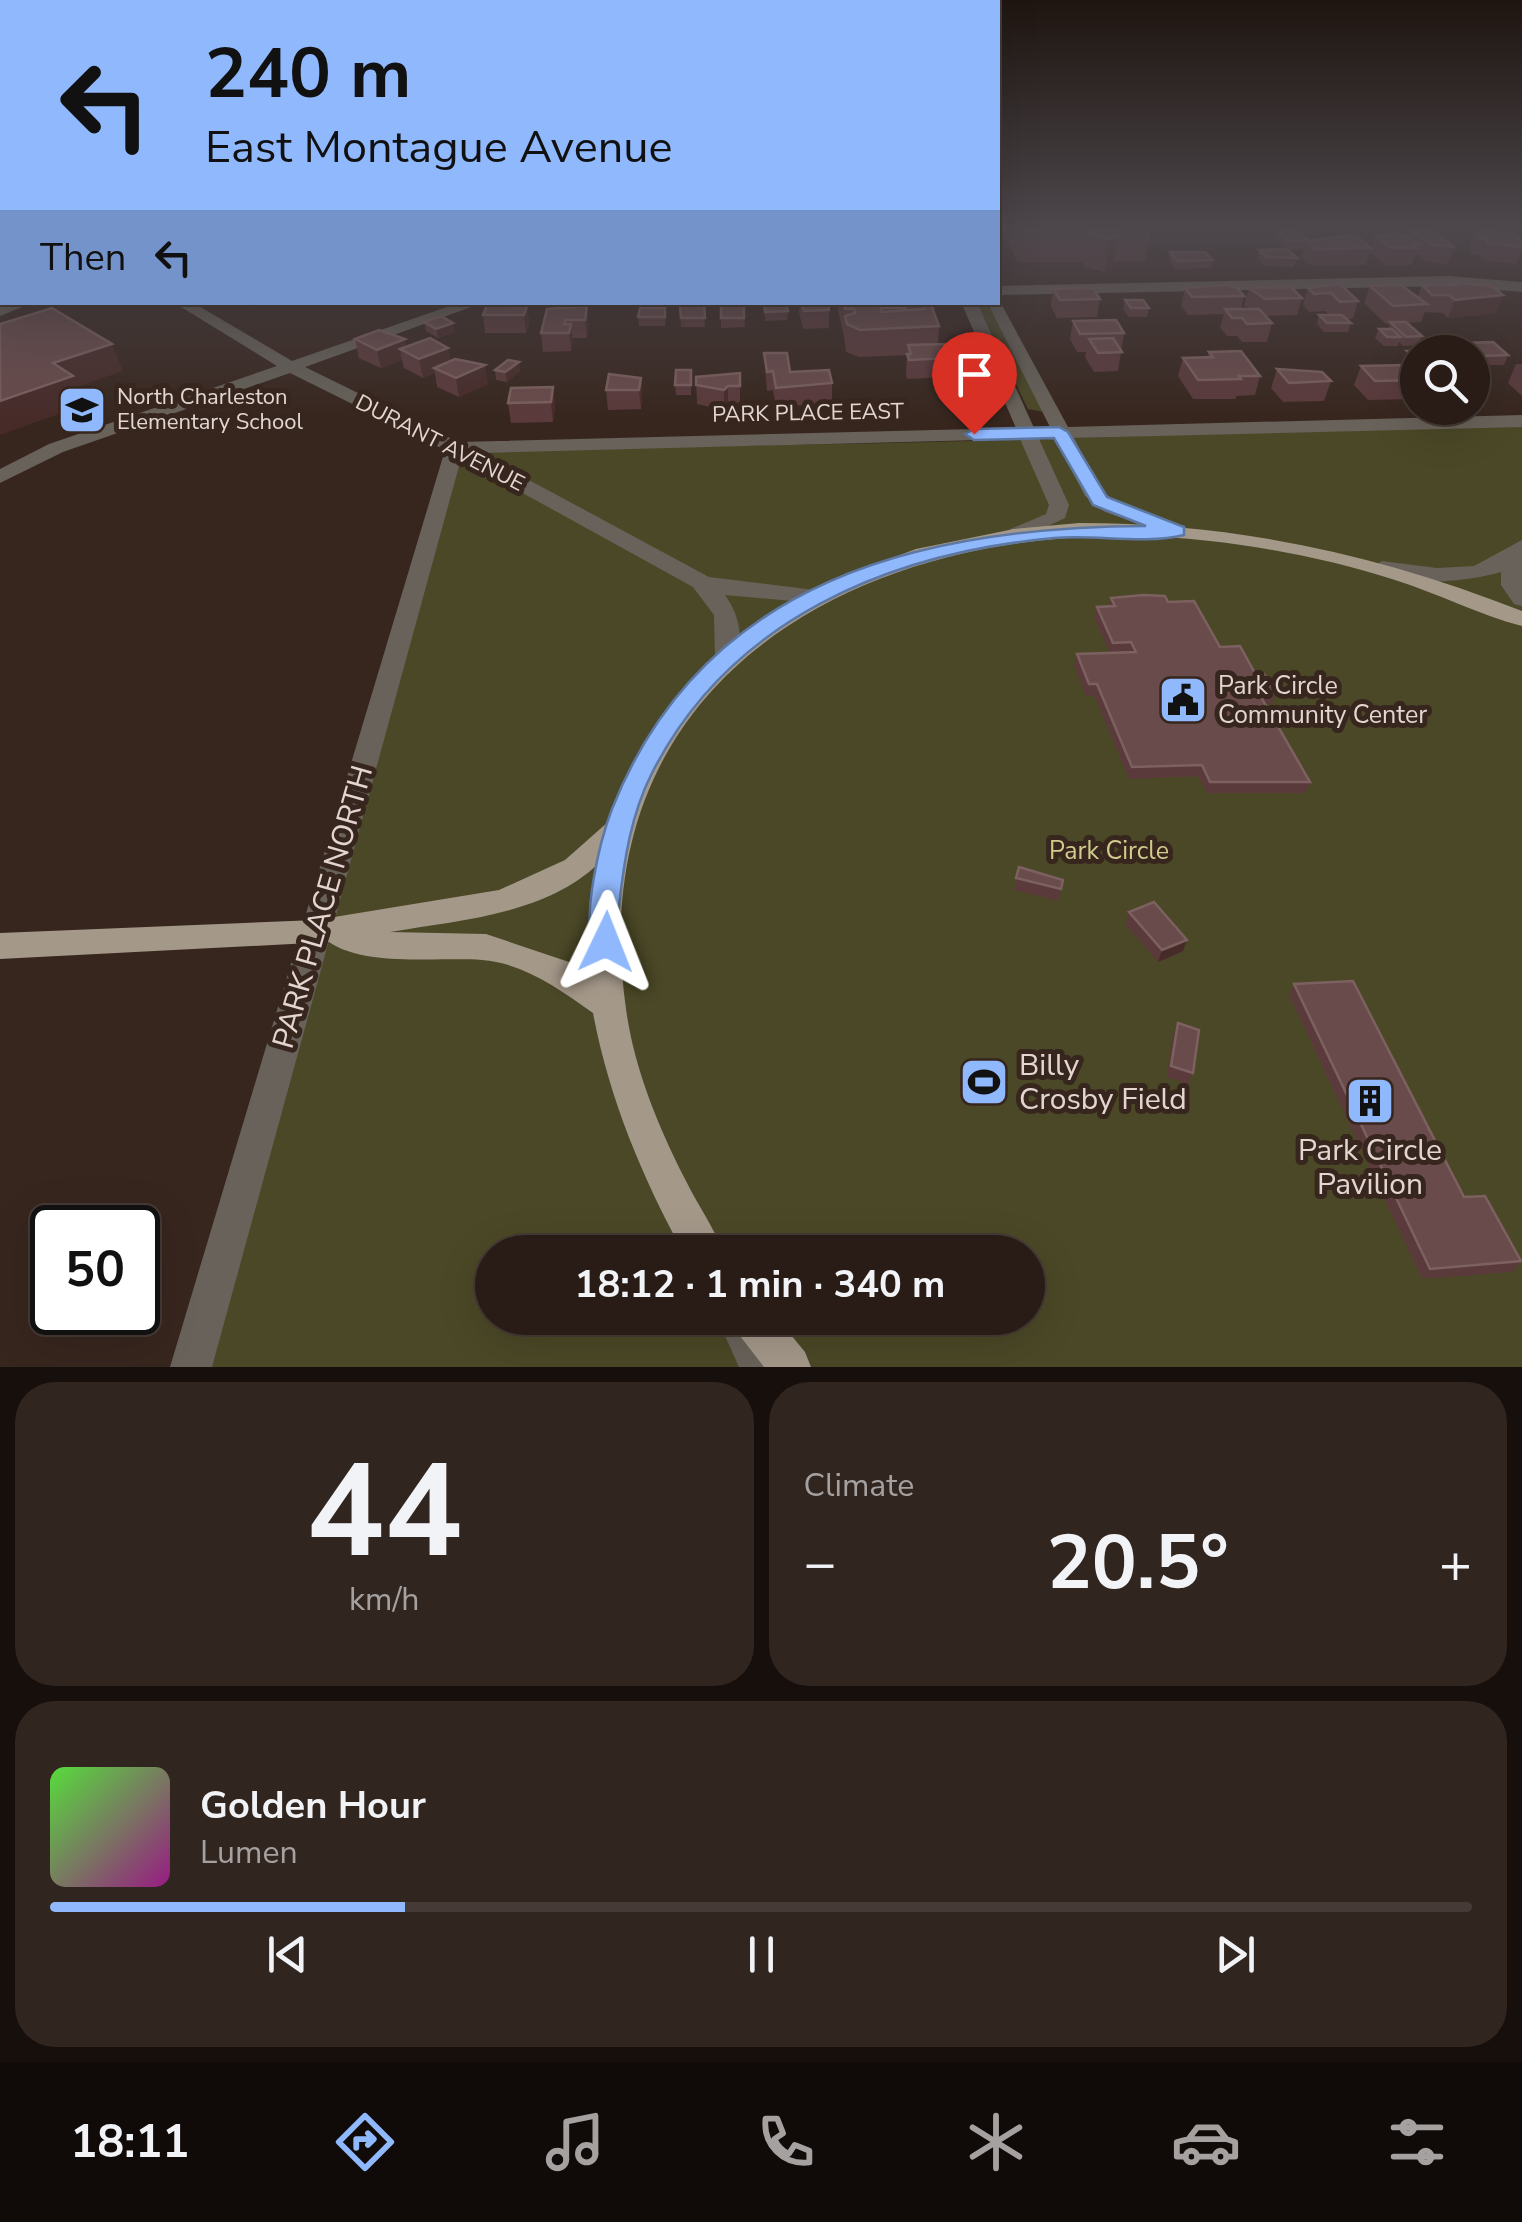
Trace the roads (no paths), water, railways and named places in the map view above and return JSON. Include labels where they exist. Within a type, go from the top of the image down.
[{"type":"main road","points":[[695,1235],[660,1173],[626,1086],[608,1006],[604,911],[618,829],[638,777],[663,732],[693,691],[727,656],[815,596],[901,560],[1016,535],[1096,529],[1177,531],[1277,544],[1380,567],[1522,618]]},
{"type":"main road","points":[[0,946],[316,932],[504,901],[575,868],[618,829]]},
{"type":"main road","points":[[316,932],[408,948],[486,947],[561,972],[608,1006]]},
{"type":"main road","points":[[765,1335],[790,1367]]},
{"type":"street","name":"DURANT AVENUE","points":[[185,305],[289,366],[454,448],[702,582],[734,590],[815,596]]},
{"type":"street","points":[[0,477],[56,448],[469,305]]},
{"type":"street","points":[[970,305],[1030,433],[1058,505],[1055,518],[1016,535]]},
{"type":"street","points":[[996,305],[1059,432],[1100,501],[1177,531]]},
{"type":"street","name":"PARK PLACE EAST","points":[[454,448],[1522,421]]},
{"type":"street","name":"PARK PLACE NORTH","points":[[192,1367],[454,448]]},
{"type":"street","points":[[1380,567],[1443,576],[1485,569],[1517,552]]},
{"type":"street","points":[[1517,552],[1512,585],[1522,599]]},
{"type":"street","name":"DURANT AVENUE","points":[[702,582],[722,602],[732,627],[727,656]]},
{"type":"street","points":[[745,1335],[761,1367]]},
{"type":"place","name":"North Charleston Elementary School","points":[[82,410]]},
{"type":"place","name":"Park Circle Community Center","points":[[1183,700]]},
{"type":"place","name":"Billy Crosby Field","points":[[984,1082]]},
{"type":"place","name":"Park Circle Pavilion","points":[[1370,1101]]},
{"type":"park label","name":"Park Circle","points":[[1109,851]]}]
